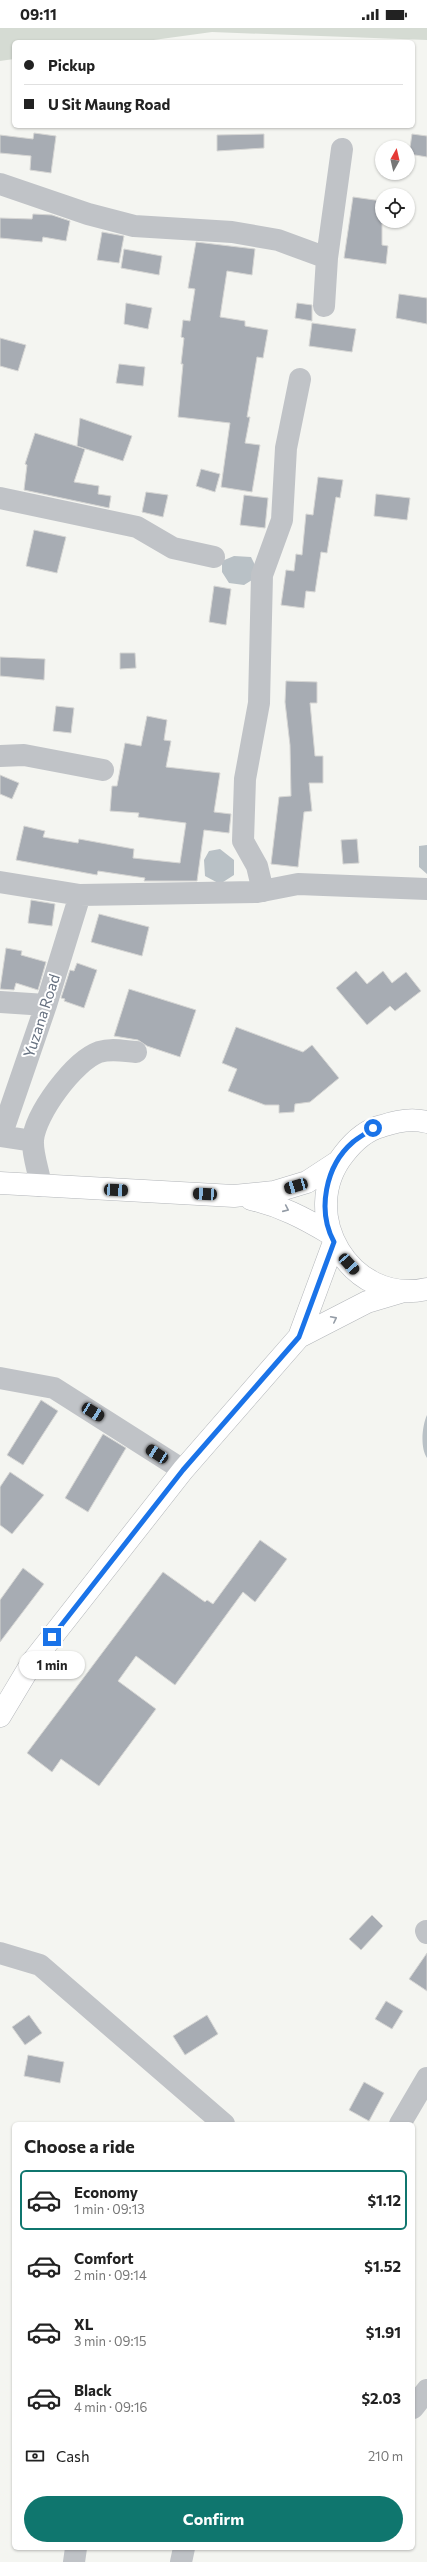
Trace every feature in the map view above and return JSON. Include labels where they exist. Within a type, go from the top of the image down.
[{"type":"main road","points":[[404,1291],[378,1284],[357,1272],[341,1255],[332,1238],[325,1210],[327,1186],[336,1163],[352,1143],[373,1128],[399,1121],[426,1121]]},
{"type":"main road","points":[[0,1183],[234,1196],[274,1192],[307,1182],[336,1163]]},
{"type":"main road","points":[[234,1196],[276,1205],[301,1216],[332,1238]]},
{"type":"main road","points":[[299,1337],[332,1238]]},
{"type":"main road","points":[[0,1716],[33,1661],[183,1470],[299,1337],[367,1302],[404,1291],[427,1289]]},
{"type":"street","points":[[324,306],[327,258],[342,149]]},
{"type":"street","points":[[0,184],[88,214],[134,226],[232,232],[278,240],[327,258]]},
{"type":"street","points":[[263,891],[257,866],[243,841],[245,779],[259,703],[262,575],[282,520],[286,448],[300,379]]},
{"type":"street","points":[[0,498],[137,527],[173,548],[214,557]]},
{"type":"street","points":[[0,756],[24,755],[103,770]]},
{"type":"street","points":[[0,882],[80,895],[263,891],[298,884],[427,889]]},
{"type":"street","name":"Yuzana Road","points":[[33,1141],[1,1136],[46,1005],[80,895]]},
{"type":"street","points":[[0,1002],[46,1005]]},
{"type":"street","points":[[41,1186],[33,1141],[37,1124],[46,1106],[63,1082],[98,1053],[114,1049],[136,1052]]},
{"type":"street","points":[[0,1378],[54,1388],[183,1470]]},
{"type":"street","points":[[0,1953],[40,1965],[218,2122]]},
{"type":"street","points":[[401,2122],[427,2078]]},
{"type":"street","points":[[415,2405],[427,2390]]},
{"type":"street","points":[[74,2562],[76,2550]]},
{"type":"street","points":[[182,2562],[184,2550]]},
{"type":"shaded area","points":[[0,28],[427,28],[427,40],[212,32],[154,40],[12,40],[12,59],[0,61]]},
{"type":"shaded area","points":[[234,556],[251,557],[255,565],[257,577],[244,585],[229,583],[222,572],[222,561]]},
{"type":"shaded area","points":[[427,845],[427,874],[419,867],[419,846]]},
{"type":"shaded area","points":[[220,849],[234,860],[234,875],[220,884],[205,876],[204,860],[209,851]]},
{"type":"shaded area","points":[[427,1415],[427,1458],[423,1449],[422,1437]]},
{"type":"building","points":[[34,133],[56,136],[51,173],[30,170],[31,156],[0,153],[0,135],[33,139]]},
{"type":"building","points":[[264,134],[264,148],[217,151],[217,135]]},
{"type":"building","points":[[412,134],[427,136],[427,157],[415,155],[415,140],[411,140]]},
{"type":"building","points":[[353,197],[375,200],[375,228],[382,228],[382,245],[388,246],[386,264],[344,258]]},
{"type":"building","points":[[33,214],[52,215],[70,221],[66,241],[43,237],[42,242],[0,238],[0,218],[32,219]]},
{"type":"building","points":[[102,232],[124,236],[119,263],[97,260]]},
{"type":"building","points":[[196,242],[255,249],[252,275],[227,271],[220,317],[245,321],[245,326],[268,330],[263,358],[257,357],[247,417],[250,417],[245,443],[260,445],[252,492],[221,487],[230,423],[178,417],[184,338],[181,337],[183,320],[190,321],[195,289],[188,288]]},
{"type":"building","points":[[124,249],[162,256],[159,275],[121,268]]},
{"type":"building","points":[[399,294],[427,298],[427,324],[396,318]]},
{"type":"building","points":[[126,303],[152,308],[148,329],[124,324]]},
{"type":"building","points":[[297,303],[312,305],[312,321],[295,318]]},
{"type":"building","points":[[312,323],[356,329],[352,352],[309,346]]},
{"type":"building","points":[[0,338],[26,345],[18,371],[0,366]]},
{"type":"building","points":[[119,364],[145,367],[143,386],[116,383]]},
{"type":"building","points":[[80,418],[132,436],[123,461],[77,446]]},
{"type":"building","points":[[35,433],[85,449],[74,482],[99,486],[98,494],[111,496],[109,508],[24,490],[27,465],[25,464]]},
{"type":"building","points":[[201,469],[220,474],[215,492],[196,486]]},
{"type":"building","points":[[318,477],[343,480],[340,498],[336,497],[327,553],[321,552],[315,592],[306,591],[304,608],[281,605],[286,570],[294,571],[296,554],[302,555],[306,514],[313,515]]},
{"type":"building","points":[[146,492],[168,495],[163,517],[142,512]]},
{"type":"building","points":[[376,494],[410,498],[407,520],[374,516]]},
{"type":"building","points":[[244,495],[268,498],[265,528],[240,525]]},
{"type":"building","points":[[34,530],[66,537],[57,573],[26,566]]},
{"type":"building","points":[[214,586],[231,589],[226,625],[209,622]]},
{"type":"building","points":[[120,653],[135,653],[136,668],[120,669]]},
{"type":"building","points":[[0,657],[45,659],[44,680],[0,676]]},
{"type":"building","points":[[286,681],[317,682],[317,703],[310,703],[315,756],[323,756],[323,783],[309,783],[312,811],[304,812],[298,867],[271,864],[279,797],[291,796],[290,745],[285,702]]},
{"type":"building","points":[[56,706],[74,708],[71,733],[53,731]]},
{"type":"building","points":[[147,716],[167,720],[164,740],[171,741],[166,767],[220,773],[214,812],[231,814],[229,833],[204,830],[197,881],[144,881],[145,878],[98,871],[97,875],[16,860],[24,826],[45,831],[43,837],[78,843],[79,839],[134,849],[133,858],[180,863],[186,823],[138,817],[139,813],[110,811],[112,786],[117,786],[125,743],[141,746]]},
{"type":"building","points":[[0,775],[19,783],[12,799],[0,794]]},
{"type":"building","points":[[357,839],[359,863],[343,864],[341,840]]},
{"type":"building","points":[[31,900],[55,904],[52,926],[28,923]]},
{"type":"building","points":[[99,914],[149,927],[142,956],[91,942]]},
{"type":"building","points":[[6,948],[22,951],[21,955],[46,962],[38,990],[16,983],[14,990],[0,989]]},
{"type":"building","points":[[77,963],[97,970],[84,1008],[64,1001],[65,999],[61,998],[70,970],[74,971]]},
{"type":"building","points":[[356,971],[367,984],[383,971],[392,983],[406,972],[421,991],[395,1011],[390,1006],[367,1025],[336,988]]},
{"type":"building","points":[[129,989],[196,1010],[180,1057],[147,1046],[138,1040],[114,1036]]},
{"type":"building","points":[[236,1027],[303,1052],[312,1045],[339,1078],[310,1102],[295,1104],[294,1112],[279,1113],[279,1105],[265,1105],[228,1091],[237,1069],[222,1063]]},
{"type":"building","points":[[41,1400],[58,1411],[23,1465],[7,1455]]},
{"type":"building","points":[[103,1434],[126,1448],[88,1512],[65,1498]]},
{"type":"building","points":[[10,1472],[44,1495],[12,1534],[0,1525],[0,1487]]},
{"type":"building","points":[[260,1540],[287,1559],[255,1602],[243,1592],[175,1685],[136,1656],[118,1681],[156,1709],[99,1786],[61,1759],[52,1772],[27,1753],[163,1572],[205,1602],[207,1600],[213,1604]]},
{"type":"building","points":[[23,1568],[44,1584],[0,1642],[0,1600]]},
{"type":"building","points":[[372,1915],[383,1926],[361,1950],[349,1939]]},
{"type":"building","points":[[427,1953],[427,1991],[409,1979]]},
{"type":"building","points":[[386,2001],[403,2011],[392,2029],[375,2019]]},
{"type":"building","points":[[29,2015],[42,2033],[25,2045],[12,2027]]},
{"type":"building","points":[[207,2015],[218,2034],[185,2055],[173,2036]]},
{"type":"building","points":[[28,2055],[64,2062],[60,2083],[24,2076]]},
{"type":"building","points":[[364,2082],[384,2093],[369,2121],[349,2110]]},
{"type":"route","points":[[52,1637],[183,1470],[299,1337],[334,1242],[329,1233],[325,1210],[327,1186],[336,1163],[352,1143],[373,1128]]}]
